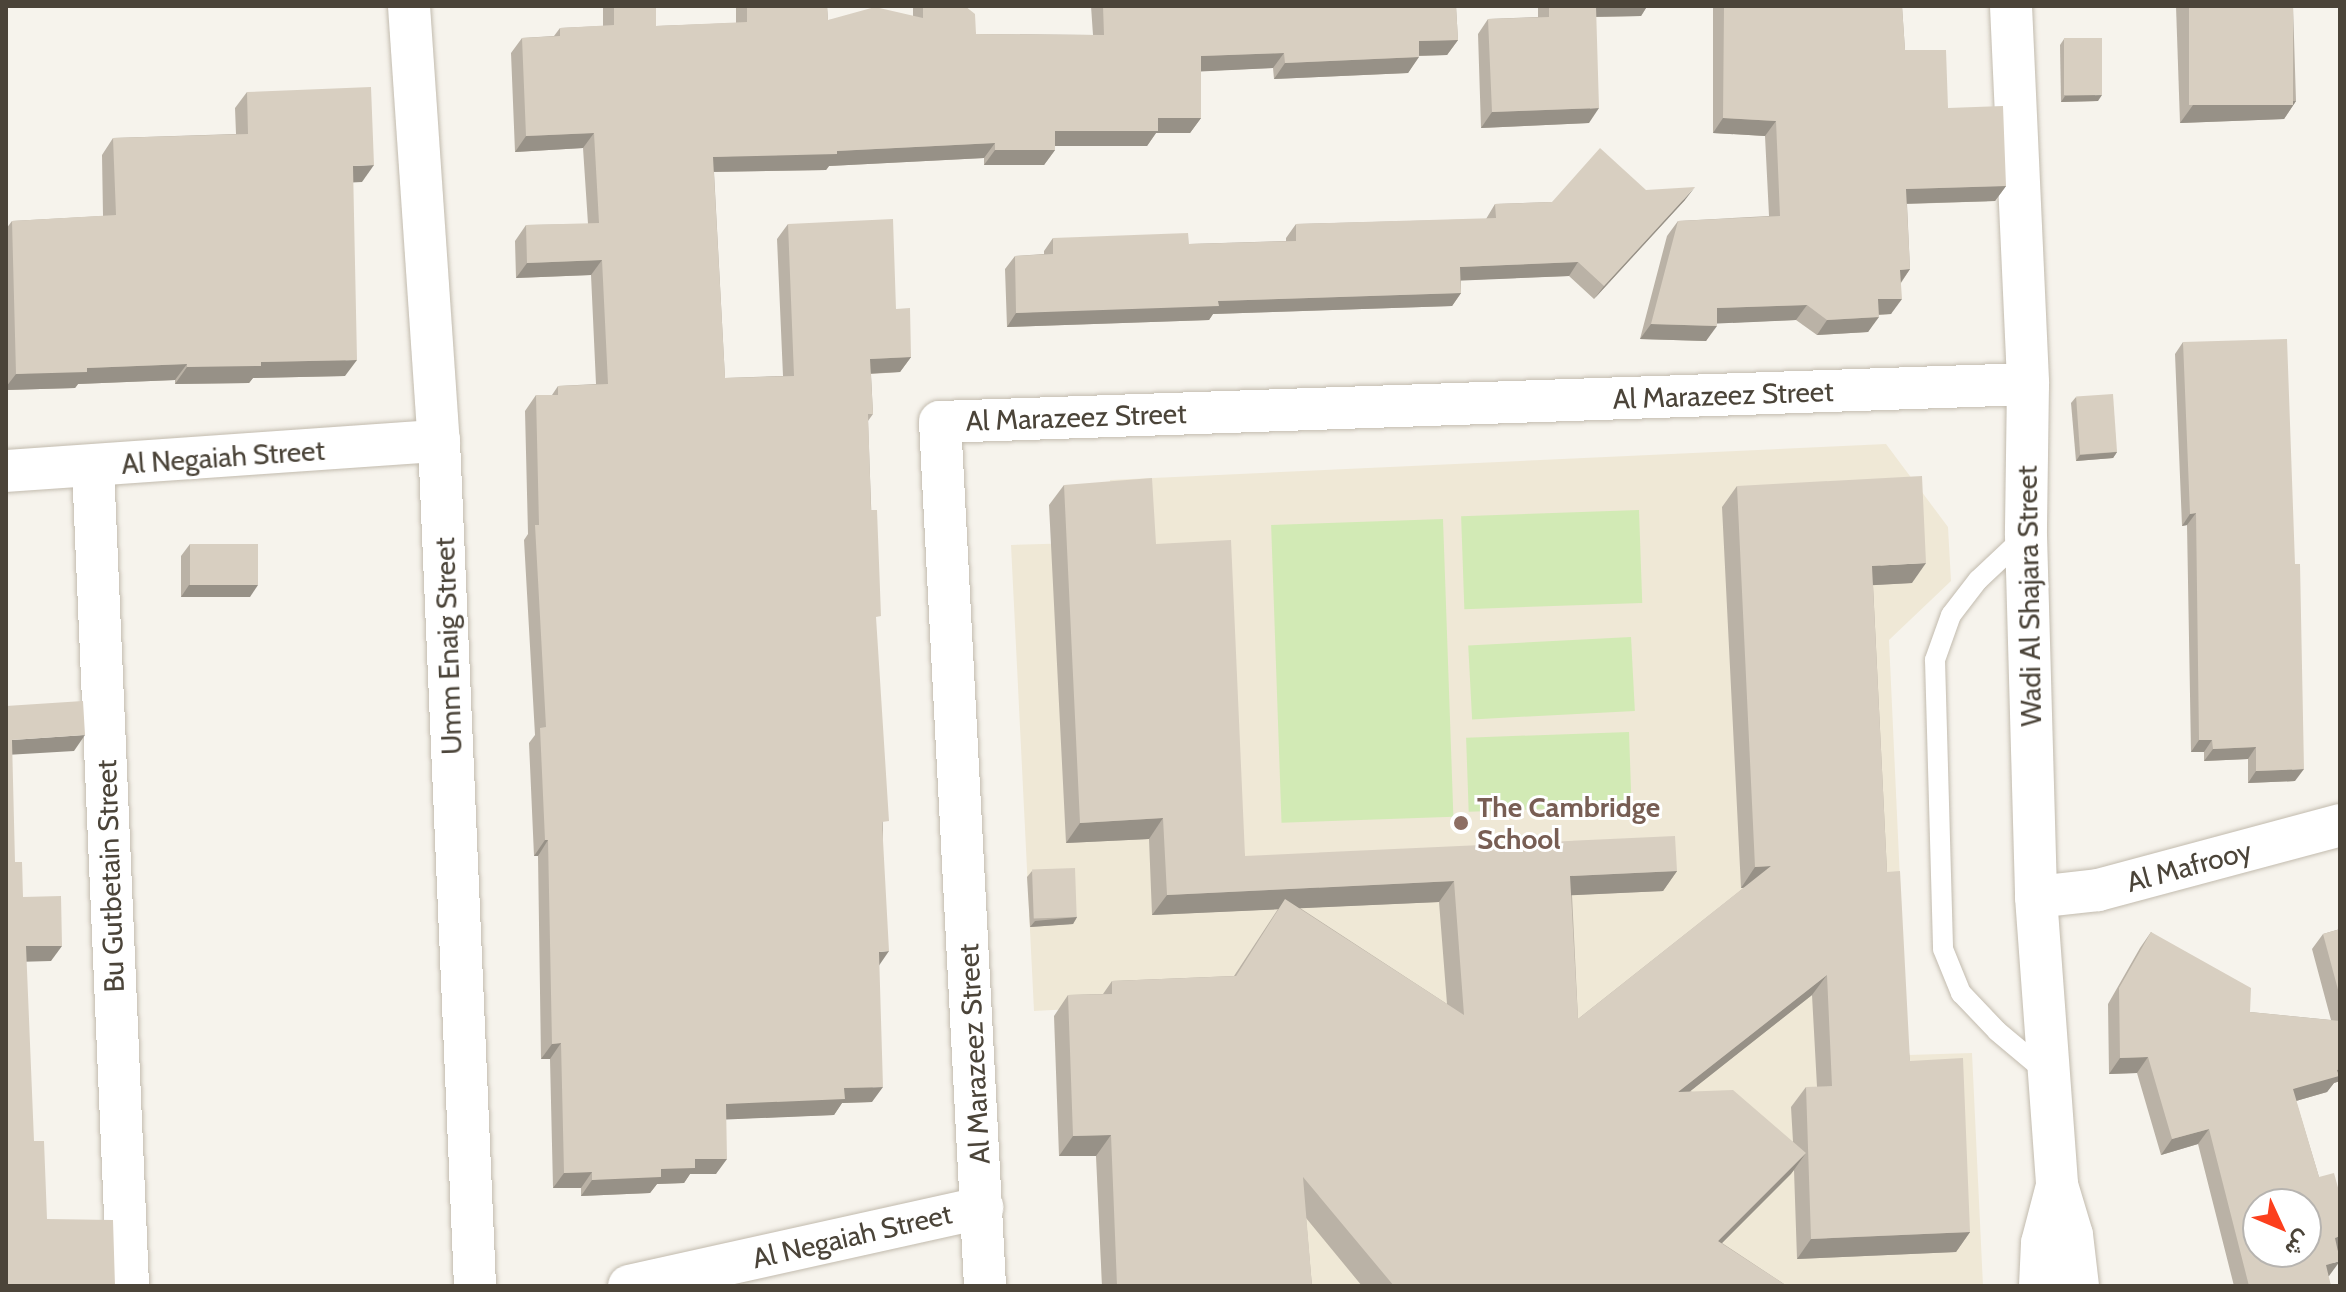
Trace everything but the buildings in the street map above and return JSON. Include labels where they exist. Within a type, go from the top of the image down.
[{"type":"street","name":"Umm Enaig Street","points":[[409,6],[439,441],[475,1286]]},
{"type":"street","name":"Wadi Al Shajara Street","points":[[2011,6],[2028,384],[2026,535],[2036,897],[2057,1185],[2072,1235],[2078,1286]]},
{"type":"street","name":"Al Marazeez Street","points":[[985,1286],[940,422],[2028,384]]},
{"type":"street","name":"Al Negaiah Street","points":[[6,471],[439,441]]},
{"type":"street","name":"Bu Gutbetain Street","points":[[93,467],[128,1286]]},
{"type":"street","name":"Al Mafrooy","points":[[2036,897],[2098,890],[2340,825]]},
{"type":"street","name":"Wadi Al Shajara Street","points":[[2040,1286],[2042,1243],[2057,1185]]},
{"type":"street","name":"Al Negaiah Street","points":[[629,1286],[982,1208]]},
{"type":"lane","points":[[2026,535],[1978,580],[1951,615],[1935,660],[1943,949],[1961,993],[1997,1031],[2049,1075]]},
{"type":"shaded area","name":"The Cambridge School","points":[[1886,444],[1948,527],[1951,581],[1889,640],[1908,1055],[1972,1053],[1983,1286],[1102,1286],[1090,1008],[1034,1011],[1011,545],[1115,542],[1110,480]]},
{"type":"green space","points":[[1639,510],[1642,603],[1464,609],[1461,516]]},
{"type":"green space","points":[[1443,519],[1453,817],[1282,823],[1271,525]]},
{"type":"green space","points":[[1631,637],[1635,711],[1472,719],[1468,646]]},
{"type":"green space","points":[[1629,732],[1632,806],[1469,812],[1466,738]]},
{"type":"place","name":"The Cambridge School","points":[[1461,823]]}]
